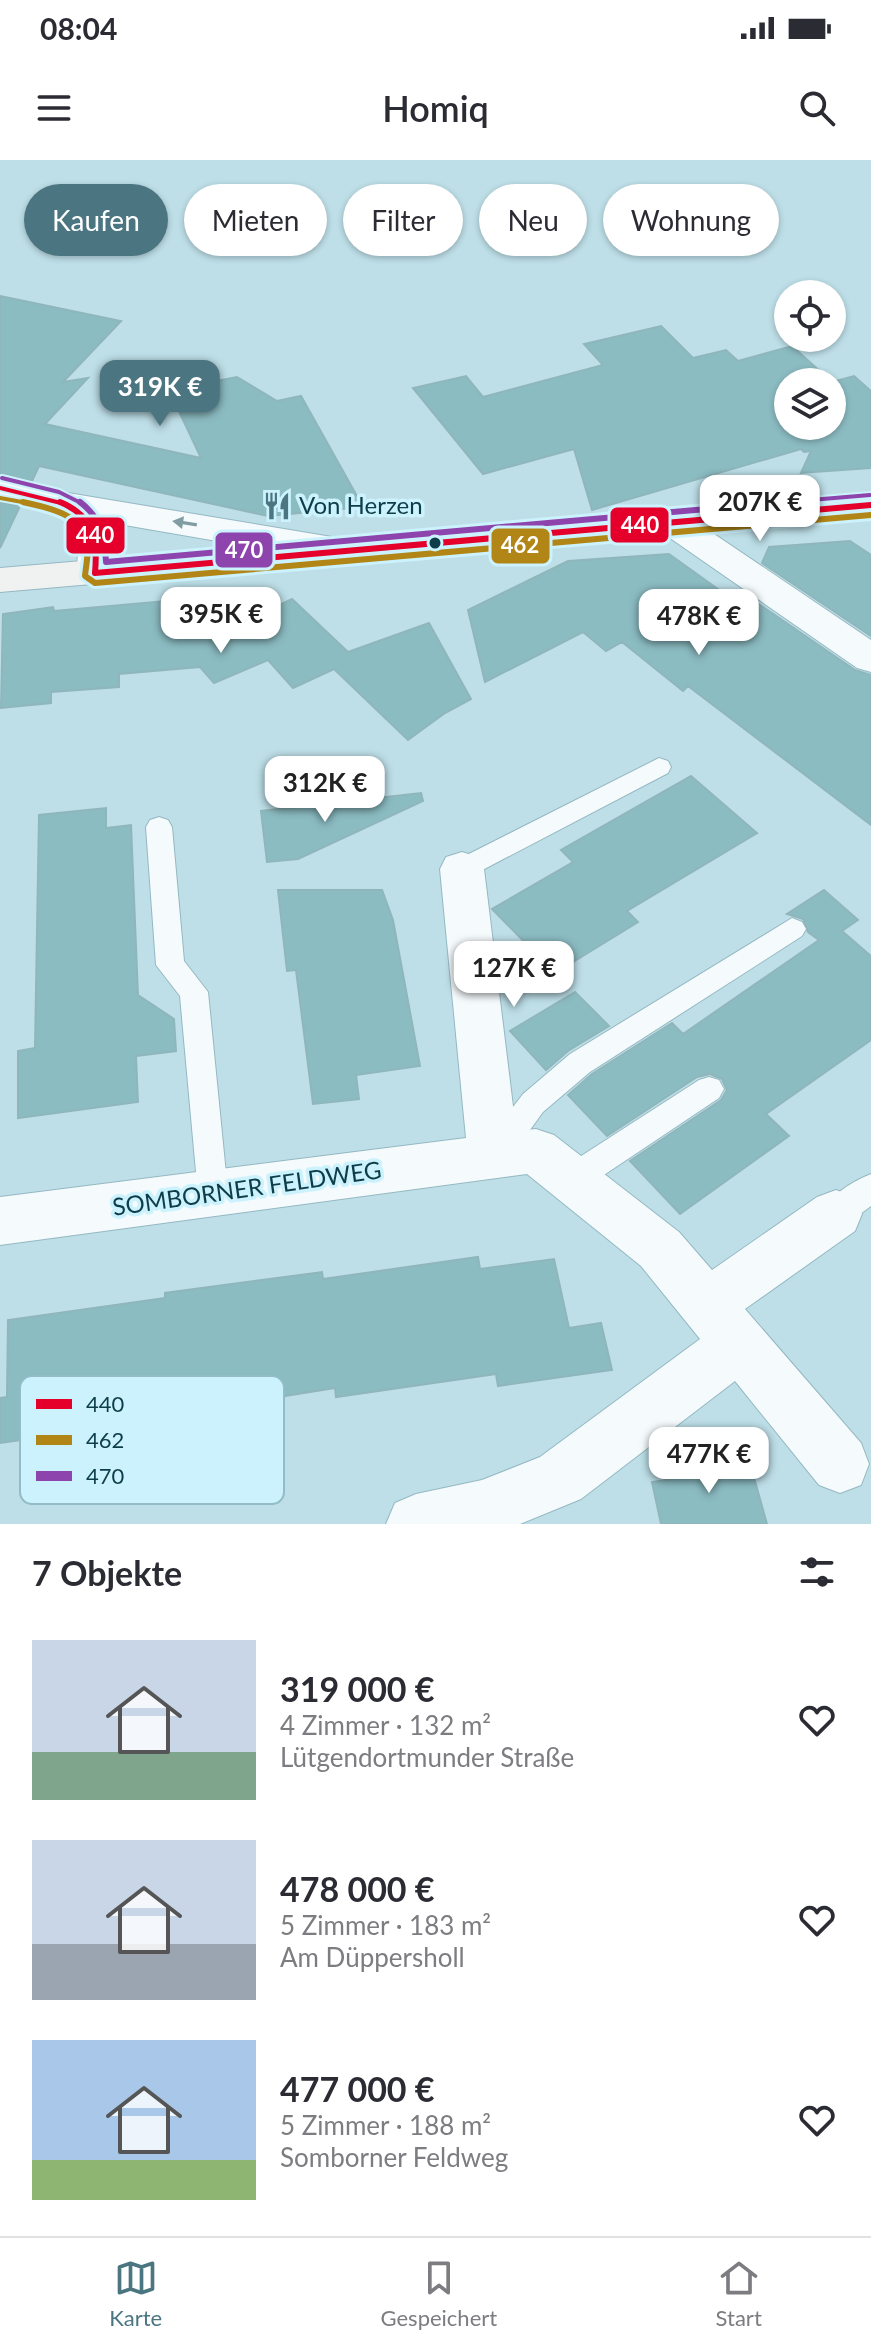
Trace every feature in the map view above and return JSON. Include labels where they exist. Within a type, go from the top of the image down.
[{"type":"main road","points":[[0,580],[871,505]]},
{"type":"street","points":[[0,488],[68,506],[91,523],[97,543],[95,573]]},
{"type":"street","points":[[49,501],[344,551]]},
{"type":"street","points":[[670,521],[871,659]]},
{"type":"street","points":[[462,869],[493,1156]]},
{"type":"street","name":"SOMBORNER FELDWEG","points":[[0,1221],[536,1151],[660,1249],[840,1464]]},
{"type":"street","points":[[416,1524],[482,1510],[560,1478],[854,1201]]},
{"type":"lane","points":[[462,869],[659,767]]},
{"type":"lane","points":[[159,827],[170,965],[194,992],[213,1194]]},
{"type":"lane","points":[[493,1156],[533,1103],[580,1063],[792,929]]},
{"type":"lane","points":[[572,1179],[709,1089]]},
{"type":"building","points":[[0,296],[121,321],[63,382],[88,378],[45,424],[201,458],[169,390],[237,377],[277,401],[301,396],[363,507],[268,516],[39,466],[32,481],[0,474]]},
{"type":"building","points":[[661,326],[693,358],[726,350],[738,361],[774,351],[799,352],[816,368],[774,368],[774,440],[846,440],[846,378],[854,376],[871,391],[871,468],[801,473],[811,451],[801,449],[592,510],[574,449],[483,474],[413,388],[466,376],[483,397],[603,365],[584,344]]},
{"type":"building","points":[[0,502],[20,506],[0,548]]},
{"type":"building","points":[[850,541],[871,555],[871,636],[762,563],[769,547]]},
{"type":"building","points":[[669,554],[743,607],[747,596],[855,670],[871,675],[871,825],[688,686],[683,691],[622,642],[606,651],[583,632],[485,682],[468,610],[568,561]]},
{"type":"building","points":[[222,596],[226,630],[292,599],[348,652],[429,623],[471,699],[445,713],[408,740],[334,669],[293,688],[268,660],[214,683],[200,667],[119,674],[119,687],[51,692],[51,703],[1,708],[3,614],[53,607],[54,611]]},
{"type":"building","points":[[691,776],[757,833],[627,911],[638,922],[555,973],[492,909],[573,862],[561,850]]},
{"type":"building","points":[[421,793],[423,801],[298,859],[267,862],[261,811]]},
{"type":"building","points":[[106,808],[106,828],[131,825],[138,995],[174,1019],[176,1051],[136,1056],[138,1102],[18,1118],[18,1051],[35,1048],[39,815]]},
{"type":"building","points":[[278,890],[382,890],[393,920],[420,1066],[356,1075],[359,1099],[313,1104],[296,970],[287,971]]},
{"type":"building","points":[[824,890],[858,920],[842,931],[871,956],[871,1040],[766,1114],[789,1136],[680,1214],[630,1161],[721,1100],[727,1090],[722,1079],[710,1074],[697,1077],[607,1136],[568,1095],[592,1074],[672,1023],[683,1034],[819,940],[808,932],[803,919],[787,914]]},
{"type":"building","points":[[575,992],[609,1026],[568,1051],[546,1070],[510,1031]]},
{"type":"building","points":[[478,1257],[480,1269],[554,1259],[569,1328],[601,1323],[612,1370],[498,1386],[496,1374],[336,1397],[335,1388],[284,1396],[284,1376],[20,1376],[20,1440],[0,1443],[0,1398],[7,1397],[8,1320],[165,1298],[165,1293],[322,1272],[323,1279]]},
{"type":"building","points":[[716,1455],[721,1472],[751,1467],[767,1524],[661,1524],[652,1482],[678,1478],[674,1461]]},
{"type":"transit line","name":"470","points":[[2,478],[59,492],[89,509],[99,522],[105,540],[106,562],[870,495]]},
{"type":"transit line","name":"440","points":[[0,488],[55,500],[79,513],[89,522],[95,534],[95,573],[871,505]]},
{"type":"transit line","name":"462","points":[[0,498],[49,508],[72,519],[86,537],[85,576],[95,583],[871,515]]},
{"type":"place","name":"Von Herzen","points":[[277,506]]}]
